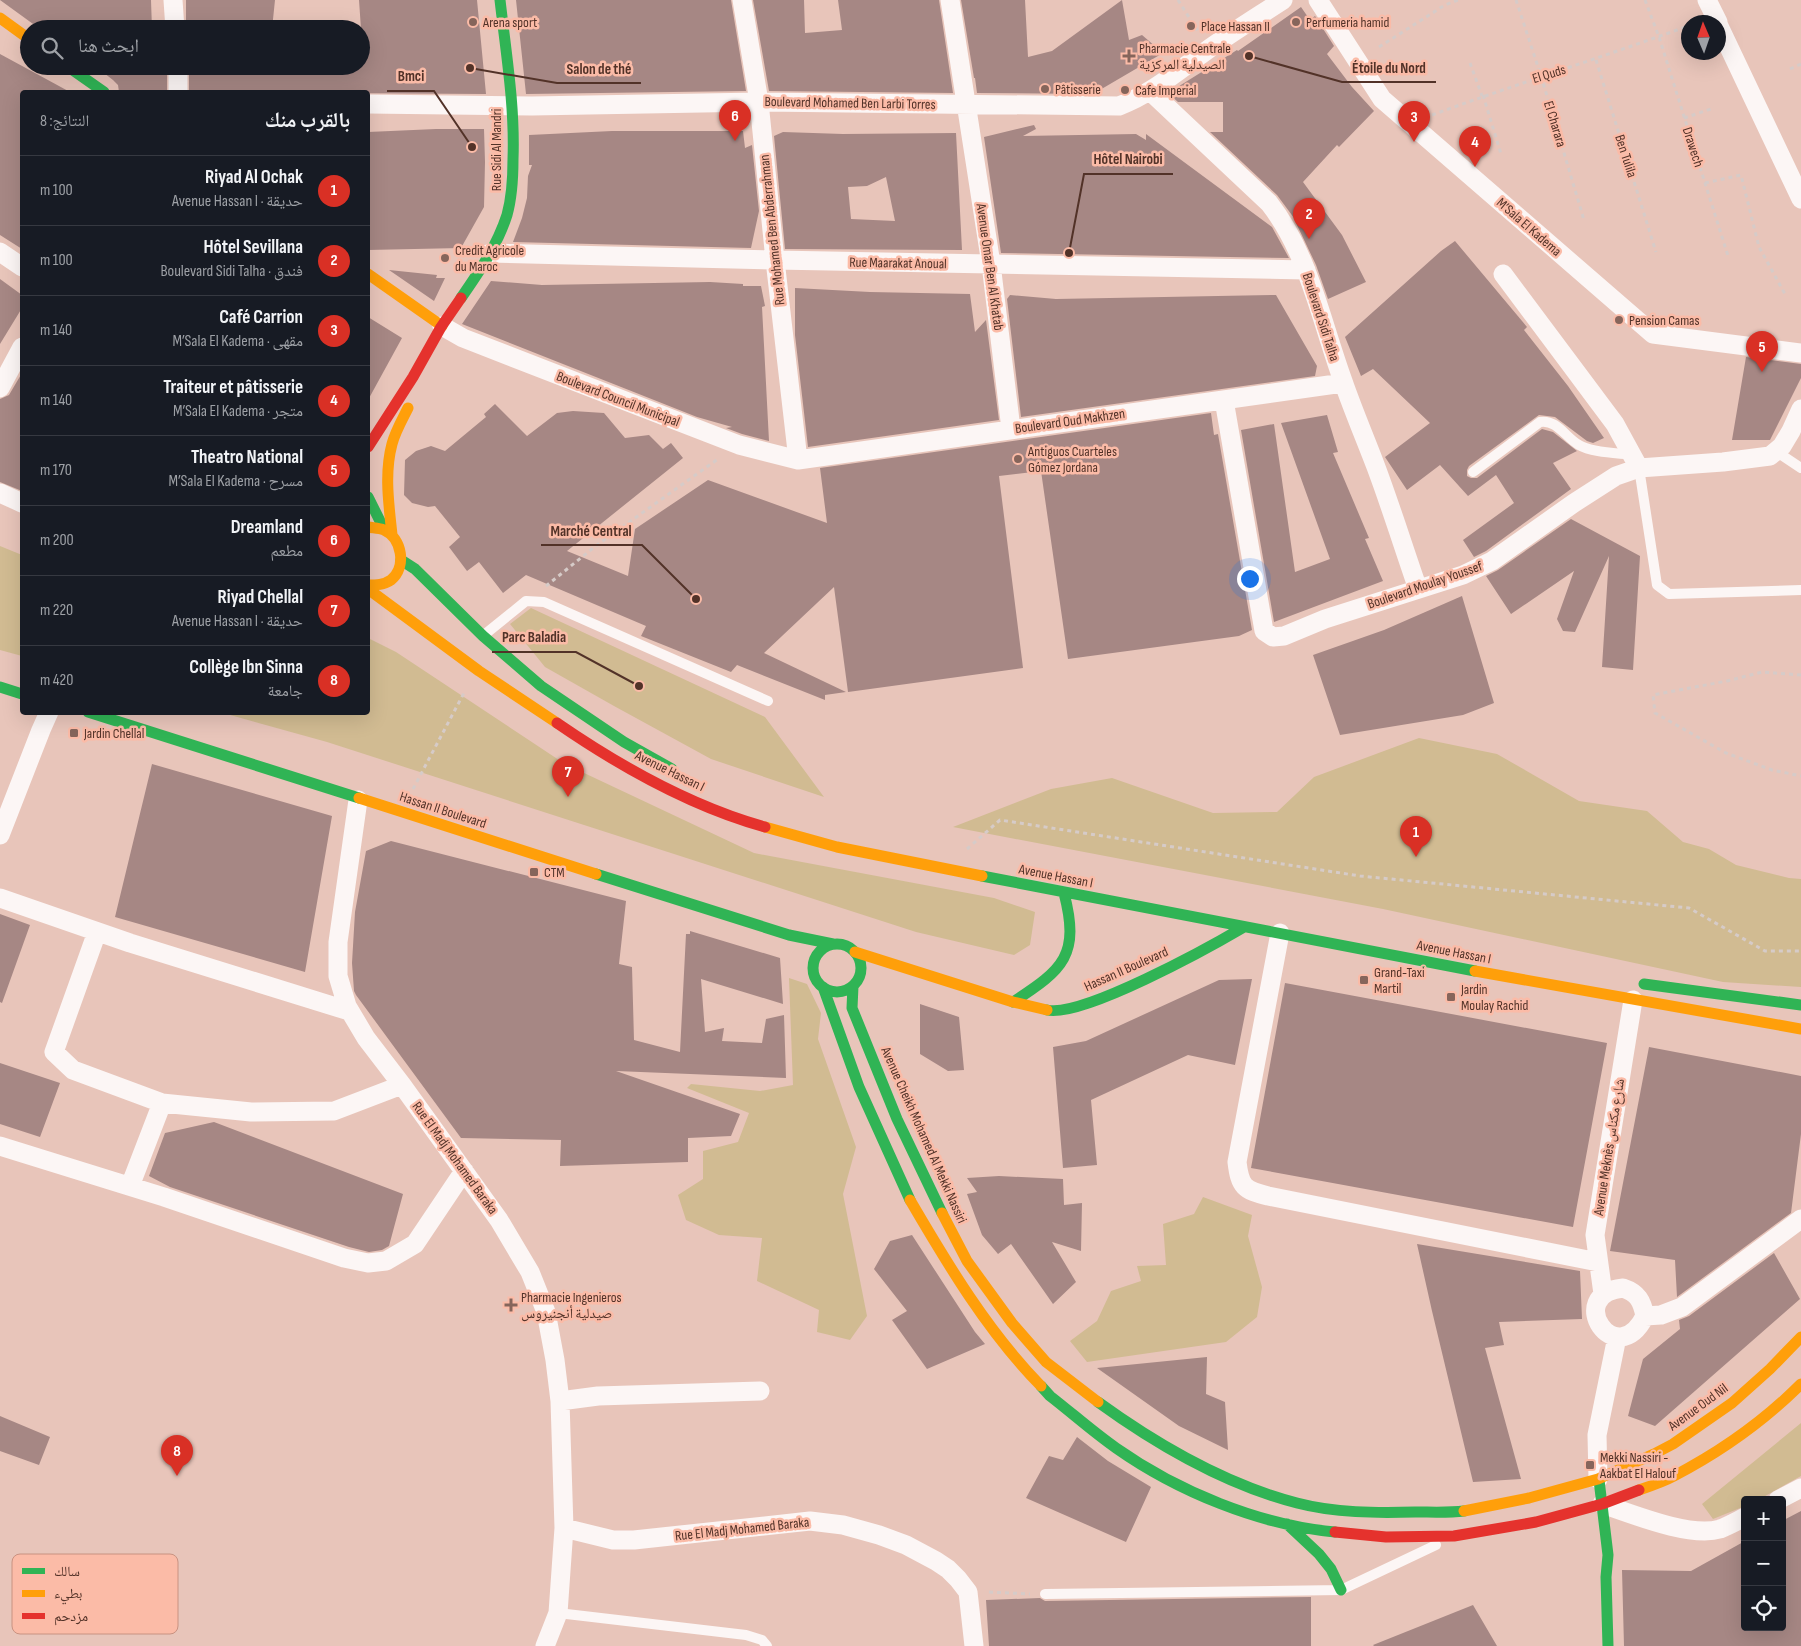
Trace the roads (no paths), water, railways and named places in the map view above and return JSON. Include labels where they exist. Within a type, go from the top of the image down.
[{"type":"main road","name":"Rue Sidi Al Mandri","points":[[370,444],[442,326],[490,253],[502,228],[510,199],[513,170],[512,106],[500,0]]},
{"type":"main road","points":[[0,18],[20,32]]},
{"type":"main road","points":[[80,75],[101,90]]},
{"type":"main road","points":[[370,275],[442,326]]},
{"type":"main road","name":"Rue Sidi Al Mandri","points":[[388,532],[389,462],[398,427],[419,382],[419,366]]},
{"type":"main road","points":[[370,500],[388,532],[398,542],[401,551],[398,570],[391,579],[382,584],[370,585]]},
{"type":"main road","points":[[370,527],[388,532]]},
{"type":"main road","name":"Avenue Hassan I","points":[[401,560],[415,569],[483,636],[541,686],[571,708],[661,764],[684,775]]},
{"type":"main road","name":"Avenue Hassan I","points":[[370,590],[479,671],[598,751],[679,793],[741,820],[837,847],[1064,893],[1280,932],[1514,979],[1801,1005]]},
{"type":"main road","points":[[0,687],[20,693]]},
{"type":"main road","name":"Hassan II Boulevard","points":[[97,715],[358,800],[789,935],[833,944]]},
{"type":"main road","points":[[1013,1002],[1046,980],[1063,961],[1069,951],[1072,929],[1064,893]]},
{"type":"main road","name":"Hassan II Boulevard","points":[[855,952],[1013,1002],[1052,1011],[1075,1008],[1133,985],[1244,927]]},
{"type":"main road","points":[[789,935],[816,980],[832,992],[841,992],[869,974],[861,965],[855,952],[842,944],[833,944],[822,948],[815,958],[813,973]]},
{"type":"main road","name":"Hassan II Boulevard","points":[[869,974],[905,967]]},
{"type":"main road","name":"Avenue Cheikh Mohamed Al Mekki Nassiri","points":[[853,986],[852,1008],[897,1120],[928,1186],[967,1260],[1012,1323],[1046,1362],[1154,1442],[1238,1483],[1298,1502],[1335,1510],[1386,1513],[1462,1511],[1529,1498],[1598,1479]]},
{"type":"main road","points":[[823,987],[859,1087],[905,1191],[930,1234],[988,1323],[1024,1370],[1050,1396],[1082,1422],[1116,1448],[1153,1471],[1202,1496],[1232,1508],[1287,1524],[1322,1531],[1386,1537],[1454,1536],[1536,1522],[1602,1504],[1672,1477],[1723,1447],[1781,1404],[1801,1384]]},
{"type":"main road","name":"Avenue Hassan I","points":[[1633,991],[1801,1029]]},
{"type":"main road","name":"Avenue Oud Nil","points":[[1598,1479],[1660,1451],[1712,1417],[1732,1403],[1770,1369],[1801,1337]]},
{"type":"main road","points":[[1598,1479],[1608,1555],[1606,1577],[1608,1646]]},
{"type":"main road","points":[[1287,1524],[1319,1554],[1331,1569],[1341,1590]]},
{"type":"street","points":[[173,0],[174,20]]},
{"type":"street","name":"Rue Mohamed Ben Abderrahman","points":[[742,0],[759,102],[798,460]]},
{"type":"street","name":"Avenue Omar Ben Al Khatab","points":[[950,0],[991,264],[1010,429]]},
{"type":"street","name":"Boulevard Mohamed Ben Larbi Torres","points":[[370,104],[512,106],[759,102],[1119,106],[1136,100],[1150,91],[1283,0]]},
{"type":"street","name":"M’Sala El Kadema","points":[[1318,0],[1382,99],[1653,334],[1801,353]]},
{"type":"street","points":[[1707,0],[1714,15]]},
{"type":"street","points":[[1726,40],[1801,199]]},
{"type":"street","points":[[178,75],[178,90]]},
{"type":"street","name":"Boulevard Sidi Talha","points":[[1150,91],[1269,203],[1283,221],[1296,245],[1343,382],[1377,468],[1418,589]]},
{"type":"street","points":[[0,252],[20,266]]},
{"type":"street","name":"Rue Maarakat Anoual","points":[[490,253],[1306,270]]},
{"type":"street","points":[[1503,274],[1615,424],[1636,461]]},
{"type":"street","name":"Boulevard Council Municipal","points":[[442,326],[463,338],[739,445],[798,460]]},
{"type":"street","points":[[0,388],[20,352]]},
{"type":"street","name":"Boulevard Oud Makhzen","points":[[798,460],[1343,382]]},
{"type":"street","name":"Boulevard Moulay Youssef","points":[[1224,400],[1264,631],[1273,637],[1284,636],[1325,620],[1463,575],[1492,561],[1636,461],[1723,462],[1770,456],[1777,452]]},
{"type":"street","points":[[1777,452],[1791,432],[1801,409]]},
{"type":"street","points":[[0,493],[20,502]]},
{"type":"street","points":[[0,835],[48,715]]},
{"type":"street","name":"Rue El Madj Mohamed Baraka","points":[[358,800],[338,942],[338,976],[346,1006],[366,1038],[499,1220],[530,1272],[546,1312],[560,1401],[564,1528],[558,1613],[545,1646]]},
{"type":"street","points":[[0,898],[97,932],[349,1010]]},
{"type":"street","points":[[97,932],[54,1052],[73,1070],[162,1103],[251,1112],[334,1110],[402,1085]]},
{"type":"street","points":[[1280,932],[1237,1162],[1238,1176],[1242,1184],[1249,1191],[1268,1196],[1598,1262]]},
{"type":"street","name":"Avenue Meknès شارع مكناس","points":[[1603,1294],[1595,1234],[1633,991]]},
{"type":"street","points":[[127,1185],[132,1181],[162,1103]]},
{"type":"street","points":[[0,1146],[127,1185],[344,1258],[368,1263],[386,1261],[414,1244],[464,1171]]},
{"type":"street","points":[[1645,1316],[1661,1315],[1682,1308],[1801,1219]]},
{"type":"street","points":[[1623,1288],[1633,1292],[1640,1300],[1645,1316],[1640,1328],[1628,1336],[1617,1337],[1607,1333],[1599,1325],[1595,1315],[1597,1304],[1603,1294],[1612,1289],[1623,1288]]},
{"type":"street","points":[[1598,1479],[1597,1435],[1617,1337]]},
{"type":"street","points":[[560,1401],[607,1396],[760,1391]]},
{"type":"street","points":[[1786,1496],[1801,1488]]},
{"type":"street","points":[[1602,1504],[1660,1524],[1697,1530],[1719,1529],[1741,1519]]},
{"type":"street","name":"Rue El Madj Mohamed Baraka","points":[[564,1528],[613,1540],[634,1540],[810,1521],[843,1525],[879,1535],[906,1545],[948,1569],[968,1592],[974,1646]]},
{"type":"lane","points":[[1473,472],[1540,422],[1552,423],[1579,445],[1636,461],[1657,586],[1669,594],[1801,590]]},
{"type":"lane","points":[[1777,452],[1801,468]]},
{"type":"lane","points":[[483,636],[526,602],[550,603],[768,701]]},
{"type":"lane","points":[[1045,1594],[1341,1590],[1454,1536]]},
{"type":"lane","points":[[558,1613],[746,1635],[762,1640],[767,1646]]},
{"type":"place","name":"Arena sport","points":[[473,22]]},
{"type":"place","name":"Perfumeria hamid","points":[[1296,22]]},
{"type":"place","name":"Place Hassan II","points":[[1191,26]]},
{"type":"place","name":"Pharmacie Centrale الصيدلية المركزية","points":[[1129,56]]},
{"type":"place","name":"Étoile du Nord","points":[[1249,56]]},
{"type":"place","name":"Salon de thé","points":[[470,68]]},
{"type":"place","name":"Pâtisserie","points":[[1045,89]]},
{"type":"place","name":"Cafe Imperial","points":[[1125,90]]},
{"type":"place","name":"Dreamland","points":[[735,141]]},
{"type":"place","name":"Café Carrion","points":[[1414,142]]},
{"type":"place","name":"Bmci","points":[[472,147]]},
{"type":"place","name":"Traiteur et pâtisserie","points":[[1475,167]]},
{"type":"place","name":"Hôtel Sevillana","points":[[1309,239]]},
{"type":"place","name":"Hôtel Nairobi","points":[[1069,253]]},
{"type":"place","name":"Credit Agricole du Maroc","points":[[445,258]]},
{"type":"place","name":"Pension Camas","points":[[1619,320]]},
{"type":"place","name":"Theatro National","points":[[1762,372]]},
{"type":"place","name":"Antiguos Cuarteles Gómez Jordana","points":[[1018,459]]},
{"type":"place","name":"Marché Central","points":[[696,599]]},
{"type":"place","name":"Parc Baladia","points":[[639,686]]},
{"type":"place","name":"Jardin Chellal","points":[[74,733]]},
{"type":"place","name":"Riyad Chellal","points":[[568,797]]},
{"type":"place","name":"Riyad Al Ochak","points":[[1416,857]]},
{"type":"place","name":"CTM","points":[[534,872]]},
{"type":"place","name":"Grand-Taxi Martil","points":[[1364,980]]},
{"type":"place","name":"Jardin Moulay Rachid","points":[[1451,997]]},
{"type":"place","name":"Pharmacie Ingenieros صيدلية أنجنيروس","points":[[511,1305]]},
{"type":"place","name":"Mekki Nassiri - Aakbat El Halouf","points":[[1590,1465]]},
{"type":"place","name":"Collège Ibn Sinna","points":[[177,1476]]}]
